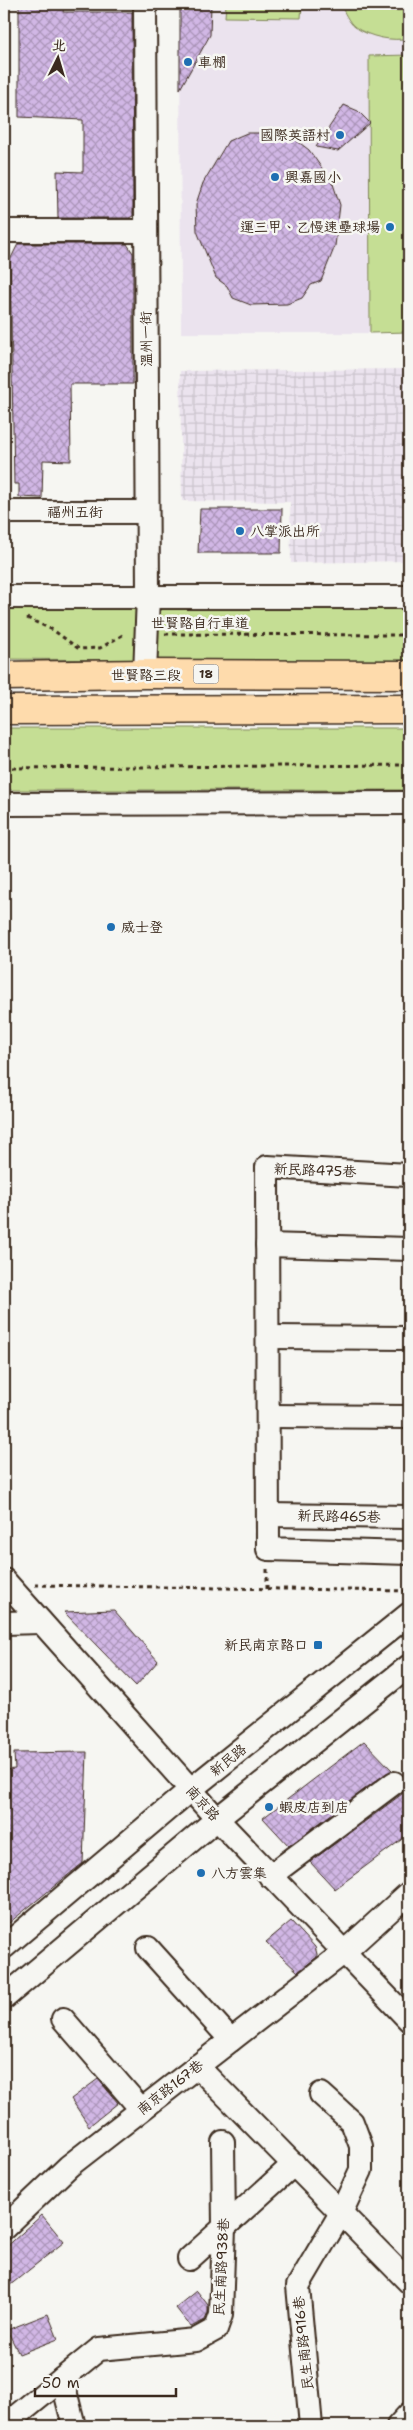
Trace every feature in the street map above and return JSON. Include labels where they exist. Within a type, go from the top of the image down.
[{"type":"main road","name":"世賢路三段","points":[[4,676],[146,674],[409,675]]},
{"type":"main road","points":[[4,710],[409,709]]},
{"type":"street","name":"溫州一街","points":[[145,4],[148,596],[146,674]]},
{"type":"street","points":[[4,231],[145,231]]},
{"type":"street","name":"福州五街","points":[[4,512],[147,512]]},
{"type":"street","points":[[4,597],[409,597]]},
{"type":"street","points":[[4,804],[409,804]]},
{"type":"street","name":"新民路475巷","points":[[409,1175],[267,1168],[268,1549],[409,1553]]},
{"type":"street","points":[[267,1245],[409,1249]]},
{"type":"street","points":[[268,1337],[409,1338]]},
{"type":"street","points":[[269,1416],[409,1417]]},
{"type":"street","name":"新民路465巷","points":[[268,1515],[409,1517]]},
{"type":"street","name":"南京路","points":[[6,1582],[217,1820],[409,2020]]},
{"type":"street","name":"新民路","points":[[4,1947],[190,1790],[409,1614]]},
{"type":"street","points":[[4,1623],[42,1622]]},
{"type":"street","points":[[4,1998],[217,1820],[409,1666]]},
{"type":"street","points":[[270,1876],[394,1783]]},
{"type":"street","name":"南京路167巷","points":[[4,2228],[68,2166],[343,1953],[409,1893]]},
{"type":"street","points":[[148,1948],[231,2040]]},
{"type":"street","points":[[63,2019],[141,2109]]},
{"type":"street","points":[[197,2066],[409,2282]]},
{"type":"street","name":"民生南路916巷","points":[[311,2426],[298,2286],[341,2212],[360,2170],[361,2146],[352,2122],[321,2094]]},
{"type":"street","name":"民生南路938巷","points":[[4,2426],[99,2349],[196,2340],[216,2329],[221,2315],[224,2227],[223,2142]]},
{"type":"street","points":[[189,2259],[294,2164]]},
{"type":"street","points":[[62,2379],[74,2426]]},
{"type":"street","points":[[398,2426],[409,2414]]},
{"type":"path","name":"世賢路自行車道","points":[[20,618],[28,618],[53,630],[79,649],[100,648],[123,633],[409,636]]},
{"type":"path","points":[[4,768],[409,765]]},
{"type":"path","points":[[6,1582],[409,1591]]},
{"type":"shaded area","name":"興嘉國小","points":[[180,4],[409,4],[409,55],[369,57],[370,333],[181,333]]},
{"type":"shaded area","points":[[409,369],[409,561],[291,563],[290,502],[182,501],[180,371]]},
{"type":"green space","points":[[226,4],[302,4],[301,18],[225,17]]},
{"type":"green space","points":[[340,4],[409,4],[409,38],[389,39],[361,31],[351,23]]},
{"type":"green space","name":"運三甲、乙慢速壘球場","points":[[409,55],[409,332],[370,333],[369,56]]},
{"type":"green space","points":[[4,605],[409,608],[409,662],[4,659]]},
{"type":"green space","points":[[4,728],[409,728],[409,790],[4,790]]},
{"type":"building","points":[[19,4],[64,4],[63,12],[132,12],[133,216],[129,218],[58,218],[57,171],[83,172],[83,120],[19,117]]},
{"type":"building","name":"車棚","points":[[180,4],[211,4],[210,35],[180,89]]},
{"type":"building","name":"國際英語村","points":[[344,105],[358,111],[370,123],[338,151],[316,147]]},
{"type":"building","points":[[247,133],[277,133],[292,137],[309,150],[333,184],[340,205],[335,246],[321,281],[311,285],[302,298],[287,304],[251,305],[233,298],[227,286],[216,278],[197,231],[196,204],[203,183],[228,141]]},
{"type":"building","points":[[18,244],[127,244],[133,253],[133,384],[70,384],[71,461],[43,460],[42,498],[19,497],[19,484],[14,484],[10,260]]},
{"type":"building","name":"八掌派出所","points":[[200,509],[282,509],[281,553],[198,553]]},
{"type":"building","points":[[114,1610],[158,1661],[136,1686],[64,1612]]},
{"type":"building","points":[[364,1741],[392,1770],[289,1846],[263,1818]]},
{"type":"building","points":[[87,1752],[83,1863],[4,1927],[4,1770],[15,1769],[14,1753]]},
{"type":"building","points":[[407,1784],[409,1787],[409,1834],[335,1889],[310,1862],[402,1794]]},
{"type":"building","points":[[291,1921],[315,1947],[317,1954],[317,1957],[298,1972],[266,1942]]},
{"type":"building","points":[[98,2079],[118,2103],[89,2126],[71,2099]]},
{"type":"building","points":[[42,2215],[64,2242],[4,2290],[4,2249]]},
{"type":"building","points":[[197,2291],[208,2305],[208,2313],[205,2320],[191,2327],[176,2308]]},
{"type":"building","points":[[48,2314],[58,2339],[19,2354],[7,2330]]},
{"type":"place","name":"車棚","points":[[188,62]]},
{"type":"place","name":"國際英語村","points":[[340,135]]},
{"type":"place","name":"興嘉國小","points":[[275,177]]},
{"type":"place","name":"運三甲、乙慢速壘球場","points":[[390,227]]},
{"type":"place","name":"八掌派出所","points":[[240,531]]},
{"type":"place","name":"威士登","points":[[111,927]]},
{"type":"place","name":"新民南京路口","points":[[318,1645]]},
{"type":"place","name":"蝦皮店到店","points":[[269,1807]]},
{"type":"place","name":"八方雲集","points":[[201,1873]]}]
